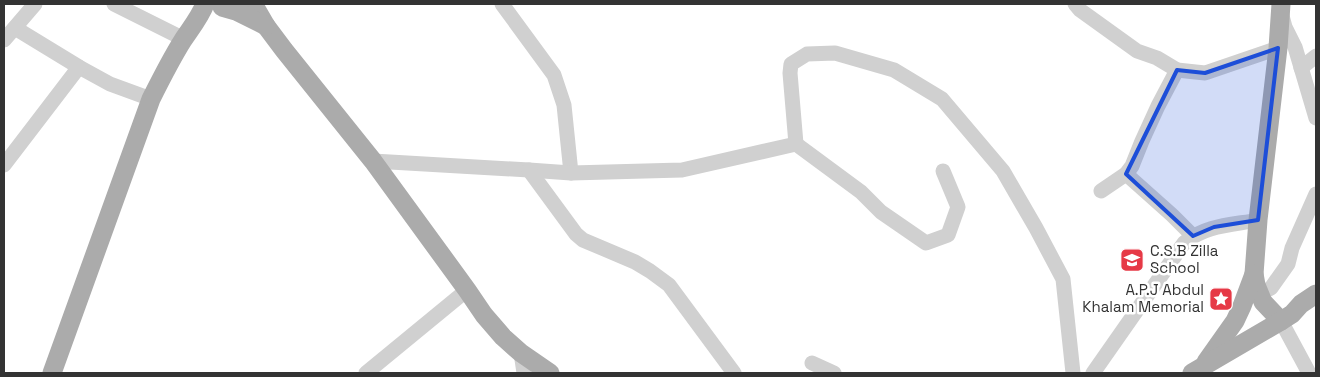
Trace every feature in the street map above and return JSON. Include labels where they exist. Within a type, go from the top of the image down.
[{"type":"main road","points":[[251,4],[255,7],[266,26],[284,50],[373,161],[468,290],[484,316],[520,353],[550,373]]},
{"type":"main road","points":[[52,373],[152,99],[165,70],[184,38],[214,7],[236,12],[266,26]]},
{"type":"main road","points":[[1281,7],[1254,274],[1263,302],[1286,317],[1316,307]]},
{"type":"main road","points":[[1197,370],[1235,321],[1254,274]]},
{"type":"main road","points":[[1197,370],[1286,317],[1316,294]]},
{"type":"street","points":[[4,40],[35,4]]},
{"type":"street","points":[[114,4],[184,38]]},
{"type":"street","points":[[502,4],[554,75],[564,105],[571,173]]},
{"type":"street","points":[[1075,4],[1080,10],[1137,51],[1157,58],[1177,70],[1205,73],[1278,48]]},
{"type":"street","points":[[1281,7],[1285,27],[1294,47],[1316,118]]},
{"type":"street","points":[[15,28],[110,84],[152,99]]},
{"type":"street","points":[[943,171],[958,208],[948,235],[926,242],[881,212],[861,192],[796,144],[790,73],[791,64],[807,54],[835,53],[894,70],[942,99],[1003,171],[1063,279],[1073,373]]},
{"type":"street","points":[[1301,68],[1316,56]]},
{"type":"street","points":[[4,165],[79,67]]},
{"type":"street","points":[[1101,191],[1126,174],[1132,166],[1154,114],[1177,70]]},
{"type":"street","points":[[373,161],[571,173],[682,170],[796,144]]},
{"type":"street","points":[[529,170],[576,234],[583,240],[635,262],[669,285],[734,373]]},
{"type":"street","points":[[1126,174],[1193,236]]},
{"type":"street","points":[[1260,294],[1271,288],[1288,264],[1292,248],[1316,195]]},
{"type":"street","points":[[1094,373],[1184,243],[1193,236],[1214,227],[1258,220]]},
{"type":"street","points":[[366,373],[468,290]]},
{"type":"street","points":[[1286,317],[1309,373]]},
{"type":"street","points":[[520,353],[524,373]]},
{"type":"street","points":[[812,363],[834,373]]},
{"type":"highlighted area","points":[[1278,48],[1258,220],[1214,227],[1193,236],[1126,174],[1177,70],[1205,73]]},
{"type":"place","name":"C.S.B Zilla School","points":[[1132,260]]},
{"type":"place","name":"A.P.J Abdul Khalam Memorial","points":[[1221,299]]}]
